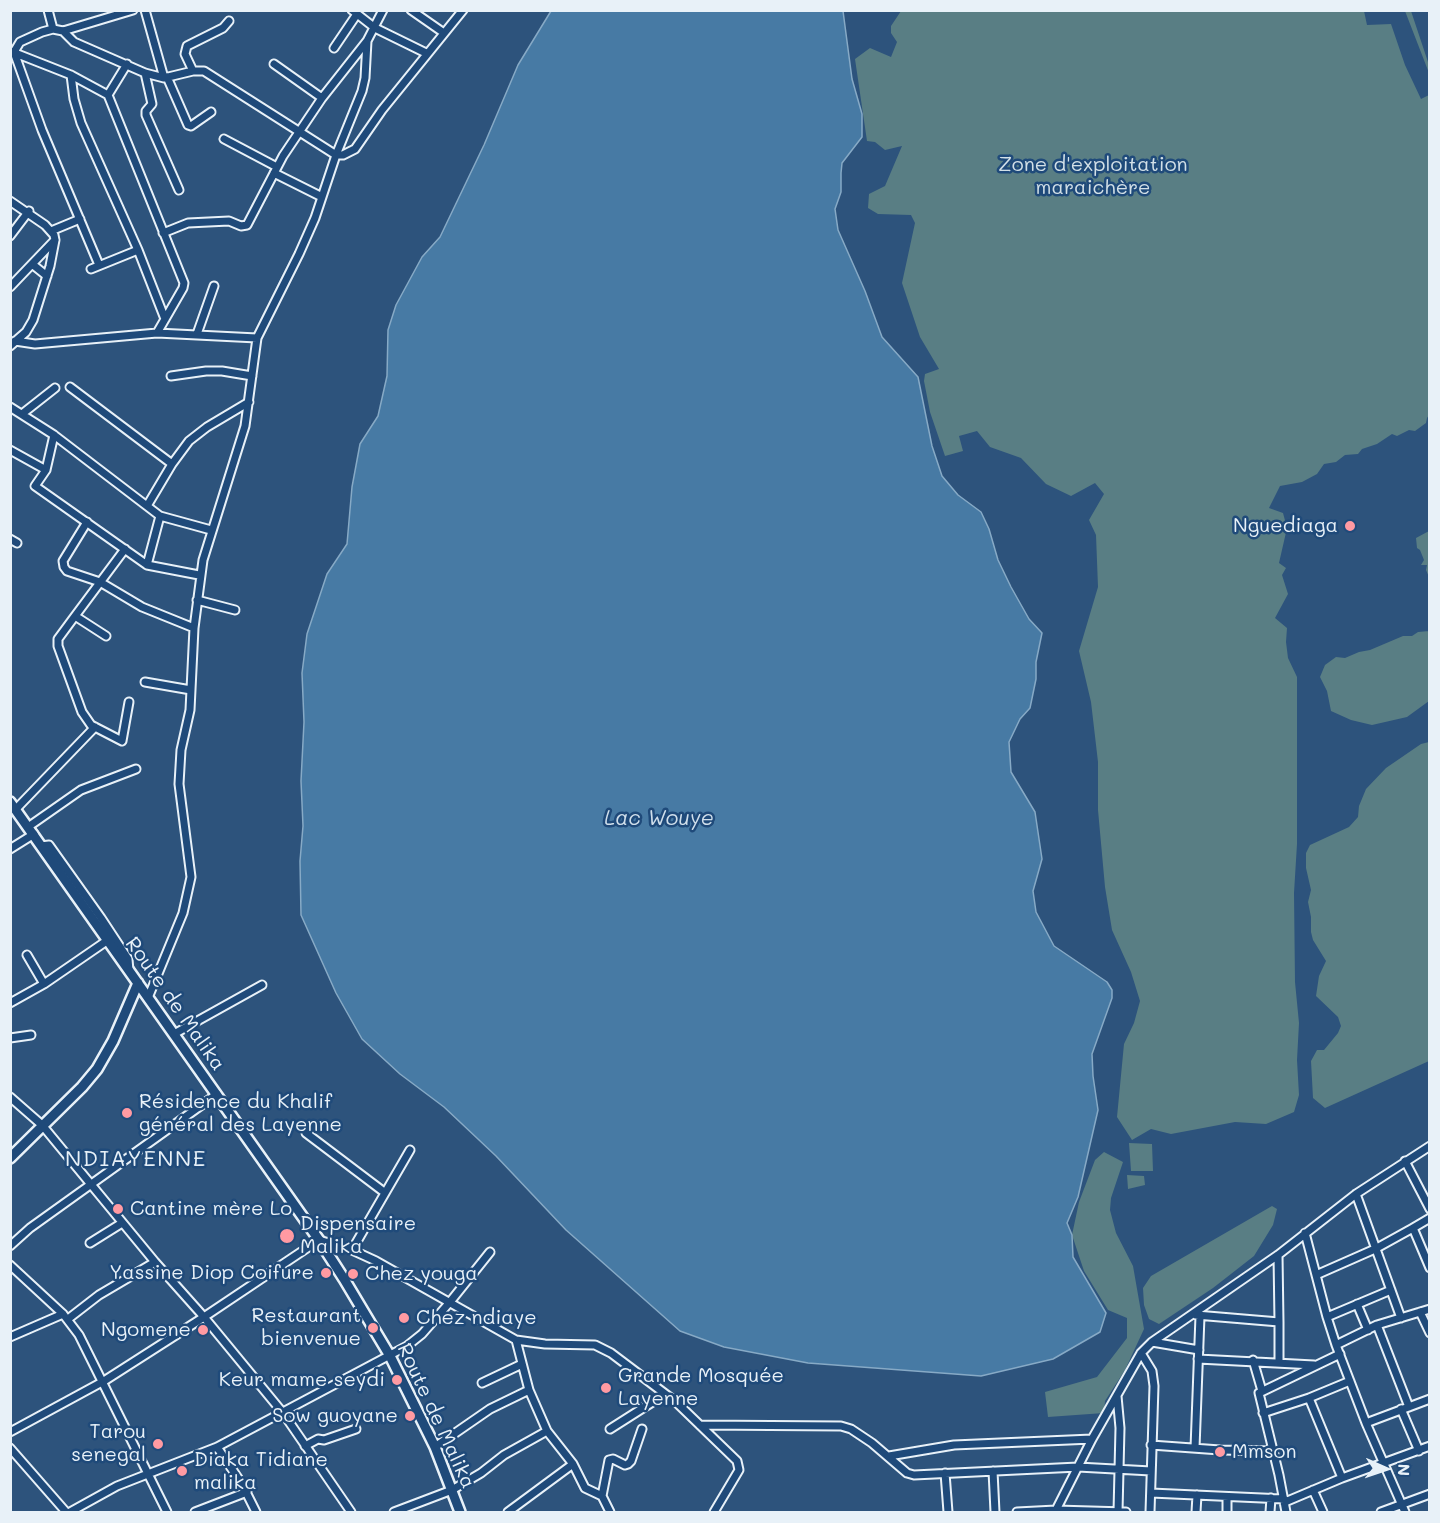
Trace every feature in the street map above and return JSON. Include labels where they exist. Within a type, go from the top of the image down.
[{"type":"main road","name":"Route de Malika","points":[[13,806],[319,1240],[390,1356],[435,1447],[460,1512]]},
{"type":"main road","points":[[10,1158],[82,1087],[97,1069],[113,1041],[138,983]]},
{"type":"street","points":[[48,10],[53,29]]},
{"type":"street","points":[[63,32],[133,10]]},
{"type":"street","points":[[145,10],[166,78],[188,125],[191,126],[211,112]]},
{"type":"street","points":[[163,233],[188,223],[229,221],[241,226],[247,225],[299,132],[322,98],[367,41],[383,10]]},
{"type":"street","points":[[411,10],[444,33]]},
{"type":"street","points":[[12,51],[24,39],[53,29],[63,32],[74,42],[145,73],[166,78],[193,71],[204,71],[336,155],[350,153],[355,149],[426,53],[463,10]]},
{"type":"street","points":[[334,48],[354,12],[375,28],[426,53]]},
{"type":"street","points":[[193,71],[185,49],[193,42],[223,28],[229,21]]},
{"type":"street","points":[[148,998],[183,913],[191,877],[179,784],[181,750],[190,710],[199,575],[211,530],[240,445],[249,402],[257,338],[299,254],[364,85],[367,41]]},
{"type":"street","points":[[12,51],[70,75],[108,95],[184,286],[156,333]]},
{"type":"street","points":[[12,51],[42,130],[99,266]]},
{"type":"street","points":[[108,95],[127,64]]},
{"type":"street","points":[[274,64],[322,98]]},
{"type":"street","points":[[145,73],[152,105],[146,111],[146,115],[179,190]]},
{"type":"street","points":[[70,75],[81,123],[138,250],[165,319]]},
{"type":"street","points":[[224,139],[322,197]]},
{"type":"street","points":[[10,201],[51,231],[55,240],[47,276],[33,320],[26,332],[13,343]]},
{"type":"street","points":[[10,236],[28,212]]},
{"type":"street","points":[[51,231],[80,219]]},
{"type":"street","points":[[10,287],[55,240]]},
{"type":"street","points":[[91,269],[138,250]]},
{"type":"street","points":[[32,264],[47,276]]},
{"type":"street","points":[[197,334],[214,286]]},
{"type":"street","points":[[13,343],[35,344],[156,333],[257,338]]},
{"type":"street","points":[[171,376],[222,371],[252,376]]},
{"type":"street","points":[[70,387],[172,464]]},
{"type":"street","points":[[22,414],[55,388]]},
{"type":"street","points":[[147,506],[172,464],[197,434],[249,402]]},
{"type":"street","points":[[10,407],[54,435],[160,516],[211,530]]},
{"type":"street","points":[[54,435],[46,470],[35,486],[147,565],[199,575]]},
{"type":"street","points":[[10,450],[46,470]]},
{"type":"street","points":[[147,565],[160,516]]},
{"type":"street","points":[[87,522],[63,561],[63,567],[67,571],[100,582],[142,607],[194,627]]},
{"type":"street","points":[[125,549],[58,639],[58,646],[82,712],[88,722],[122,741],[129,702]]},
{"type":"street","points":[[197,600],[235,610]]},
{"type":"street","points":[[75,616],[106,636]]},
{"type":"street","points":[[145,681],[191,690]]},
{"type":"street","points":[[13,806],[95,727]]},
{"type":"street","points":[[10,849],[81,790],[136,769]]},
{"type":"street","points":[[41,846],[49,845],[82,891],[128,959],[129,971]]},
{"type":"street","points":[[10,1003],[44,984],[108,940]]},
{"type":"street","points":[[27,955],[44,984]]},
{"type":"street","points":[[174,1035],[262,985]]},
{"type":"street","points":[[10,1038],[31,1035]]},
{"type":"street","points":[[10,1246],[30,1228],[217,1094]]},
{"type":"street","points":[[10,1097],[42,1125],[283,1413],[351,1512]]},
{"type":"street","points":[[306,1132],[384,1192]]},
{"type":"street","points":[[1055,1511],[1092,1439],[1141,1353],[1152,1342],[1278,1255],[1356,1194],[1430,1146]]},
{"type":"street","points":[[352,1250],[410,1150]]},
{"type":"street","points":[[1405,1161],[1430,1209]]},
{"type":"street","points":[[1356,1194],[1401,1318]]},
{"type":"street","points":[[1316,1275],[1375,1249],[1430,1218]]},
{"type":"street","points":[[90,1243],[122,1223]]},
{"type":"street","points":[[1413,1228],[1430,1268]]},
{"type":"street","points":[[1305,1233],[1326,1317],[1366,1423],[1403,1509]]},
{"type":"street","points":[[10,1432],[104,1381],[319,1240],[352,1250],[516,1340],[545,1344],[598,1346],[610,1353],[665,1394],[737,1461],[739,1470],[714,1512]]},
{"type":"street","points":[[10,1448],[68,1512],[117,1486],[217,1447],[390,1356],[418,1338],[490,1252]]},
{"type":"street","points":[[1278,1255],[1279,1363]]},
{"type":"street","points":[[10,1337],[65,1316],[155,1262]]},
{"type":"street","points":[[10,1265],[65,1316],[79,1335],[104,1381],[167,1512]]},
{"type":"street","points":[[1326,1317],[1391,1290]]},
{"type":"street","points":[[1357,1304],[1368,1330]]},
{"type":"street","points":[[1336,1345],[1377,1325],[1430,1309]]},
{"type":"street","points":[[1420,1312],[1430,1333]]},
{"type":"street","points":[[1191,1315],[1279,1322]]},
{"type":"street","points":[[1196,1448],[1200,1316]]},
{"type":"street","points":[[1377,1325],[1419,1451]]},
{"type":"street","points":[[516,1340],[529,1390],[548,1431],[573,1464],[585,1488],[602,1496]]},
{"type":"street","points":[[1152,1342],[1199,1350]]},
{"type":"street","points":[[1141,1353],[1150,1366],[1153,1377],[1150,1512]]},
{"type":"street","points":[[1286,1512],[1258,1395],[1340,1354]]},
{"type":"street","points":[[1198,1359],[1316,1365]]},
{"type":"street","points":[[1253,1360],[1262,1391]]},
{"type":"street","points":[[482,1383],[522,1364]]},
{"type":"street","points":[[1263,1413],[1309,1398],[1350,1381]]},
{"type":"street","points":[[435,1447],[490,1409],[529,1390]]},
{"type":"street","points":[[610,1429],[665,1394]]},
{"type":"street","points":[[1117,1396],[1120,1428],[1118,1512]]},
{"type":"street","points":[[1309,1398],[1342,1478]]},
{"type":"street","points":[[1366,1423],[1430,1399]]},
{"type":"street","points":[[700,1425],[842,1426],[851,1429],[889,1456],[907,1473],[918,1475],[1078,1467],[1151,1471]]},
{"type":"street","points":[[305,1446],[318,1439],[324,1440],[356,1429]]},
{"type":"street","points":[[610,1512],[602,1496],[609,1460],[613,1459],[625,1465],[628,1464],[642,1429]]},
{"type":"street","points":[[394,1512],[452,1490],[481,1473],[504,1455],[548,1431]]},
{"type":"street","points":[[889,1456],[954,1445],[1092,1439]]},
{"type":"street","points":[[1151,1445],[1273,1451]]},
{"type":"street","points":[[1151,1493],[1284,1500],[1430,1446]]},
{"type":"street","points":[[217,1447],[247,1492],[256,1512]]},
{"type":"street","points":[[510,1512],[573,1464]]},
{"type":"street","points":[[993,1471],[995,1512]]},
{"type":"street","points":[[945,1473],[948,1512]]},
{"type":"street","points":[[1313,1490],[1323,1512]]},
{"type":"street","points":[[195,1512],[247,1492]]},
{"type":"street","points":[[1381,1512],[1403,1509],[1430,1494]]},
{"type":"street","points":[[1196,1512],[1197,1495]]},
{"type":"street","points":[[1227,1497],[1227,1512]]},
{"type":"street","points":[[1270,1512],[1271,1498]]},
{"type":"street","points":[[1017,1512],[1126,1512]]},
{"type":"green space","name":"Zone d'exploitation maraichère","points":[[901,11],[1364,11],[1367,25],[1391,24],[1405,65],[1421,99],[1429,95],[1429,415],[1426,423],[1415,431],[1409,430],[1397,436],[1392,434],[1377,444],[1362,449],[1358,454],[1345,455],[1336,462],[1324,464],[1317,474],[1302,482],[1280,486],[1269,508],[1283,513],[1287,528],[1279,563],[1286,568],[1282,575],[1288,594],[1275,618],[1287,628],[1288,658],[1297,677],[1297,844],[1294,893],[1299,1095],[1294,1112],[1266,1124],[1235,1122],[1171,1134],[1151,1129],[1132,1140],[1117,1117],[1124,1044],[1134,1023],[1140,1001],[1131,972],[1112,930],[1105,887],[1098,810],[1098,762],[1091,702],[1079,651],[1098,587],[1096,535],[1089,520],[1104,494],[1095,483],[1071,496],[1046,484],[1021,458],[990,447],[977,431],[959,436],[963,451],[945,456],[930,412],[924,381],[925,374],[939,369],[920,337],[902,283],[915,223],[911,215],[878,214],[868,208],[869,194],[885,186],[902,146],[885,150],[875,142],[867,141],[855,59],[870,48],[891,57],[897,42],[891,33],[891,26]]},
{"type":"green space","points":[[1405,11],[1411,11],[1429,65],[1429,73]]},
{"type":"green space","points":[[1429,531],[1429,577],[1426,570],[1427,565],[1421,565],[1424,560],[1417,548],[1416,538]]},
{"type":"green space","points":[[1429,631],[1429,701],[1407,717],[1372,725],[1351,720],[1331,711],[1327,691],[1320,677],[1325,665],[1336,657],[1345,658],[1403,636]]},
{"type":"green space","points":[[1429,742],[1429,1061],[1325,1108],[1313,1098],[1311,1061],[1317,1050],[1324,1050],[1341,1026],[1338,1017],[1316,996],[1319,976],[1326,961],[1313,940],[1311,932],[1308,902],[1311,890],[1306,868],[1306,853],[1310,845],[1349,827],[1358,817],[1359,806],[1366,789],[1386,768],[1421,744]]},
{"type":"green space","points":[[1129,1143],[1152,1144],[1153,1171],[1131,1171]]},
{"type":"green space","points":[[1104,1152],[1123,1162],[1111,1198],[1110,1210],[1116,1233],[1133,1266],[1144,1329],[1125,1370],[1105,1401],[1104,1413],[1048,1417],[1045,1392],[1097,1377],[1127,1338],[1127,1318],[1108,1310],[1084,1271],[1072,1235],[1079,1202],[1095,1160]]},
{"type":"green space","points":[[1127,1175],[1144,1176],[1145,1185],[1128,1189]]},
{"type":"green space","points":[[1272,1206],[1277,1209],[1273,1225],[1254,1256],[1213,1288],[1159,1324],[1149,1319],[1144,1305],[1143,1288],[1151,1276]]},
{"type":"water","name":"Lac Wouye","points":[[551,11],[843,11],[852,79],[862,114],[862,137],[842,163],[841,192],[835,209],[838,230],[882,337],[918,377],[932,446],[942,476],[958,495],[981,512],[989,529],[998,560],[1011,587],[1029,619],[1042,633],[1030,708],[1020,719],[1009,742],[1011,772],[1035,812],[1042,859],[1033,891],[1036,912],[1054,946],[1107,982],[1112,990],[1112,998],[1092,1054],[1098,1110],[1078,1197],[1067,1223],[1072,1235],[1073,1257],[1106,1313],[1100,1332],[1053,1359],[981,1376],[808,1363],[724,1347],[680,1331],[566,1230],[496,1156],[444,1107],[400,1074],[362,1039],[336,993],[301,915],[300,861],[303,826],[301,781],[304,722],[302,673],[307,634],[327,574],[347,544],[352,487],[360,444],[378,416],[387,376],[388,330],[396,305],[422,257],[440,237],[484,145],[518,65]]},
{"type":"place","name":"Nguediaga","points":[[1350,526]]},
{"type":"place","name":"Résidence du Khalif général des Layenne","points":[[127,1113]]},
{"type":"place","name":"Cantine mère Lo","points":[[118,1209]]},
{"type":"place","name":"Dispensaire Malika","points":[[287,1236]]},
{"type":"place","name":"Yassine Diop Coifure","points":[[326,1273]]},
{"type":"place","name":"Chez youga","points":[[353,1274]]},
{"type":"place","name":"Chez ndiaye","points":[[404,1318]]},
{"type":"place","name":"Restaurant bienvenue","points":[[373,1328]]},
{"type":"place","name":"Ngomene","points":[[203,1330]]},
{"type":"place","name":"Keur mame seydi","points":[[397,1380]]},
{"type":"place","name":"Grande Mosquée Layenne","points":[[606,1388]]},
{"type":"place","name":"Sow guoyane","points":[[410,1416]]},
{"type":"place","name":"Tarou senegal","points":[[158,1444]]},
{"type":"place","name":"Mmson","points":[[1220,1452]]},
{"type":"place","name":"Diaka Tidiane malika","points":[[182,1471]]},
{"type":"district","name":"NDIAYENNE","points":[[136,1159]]}]
